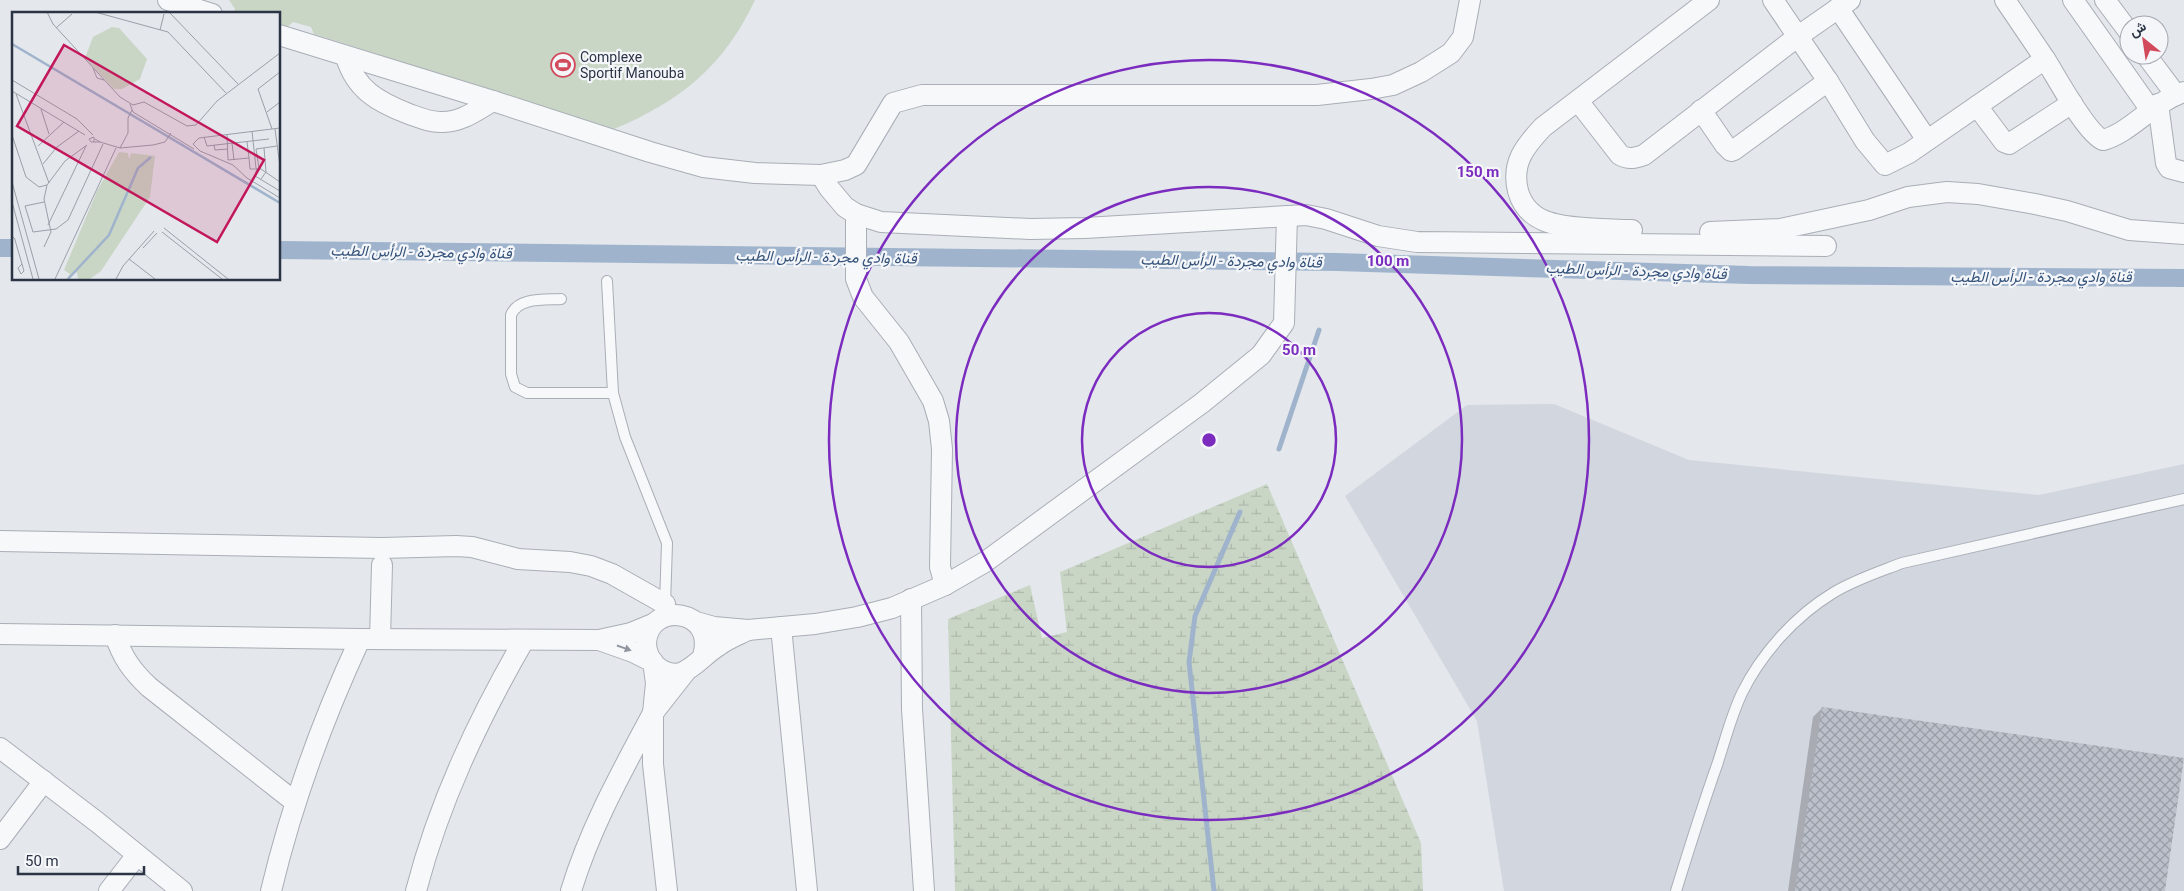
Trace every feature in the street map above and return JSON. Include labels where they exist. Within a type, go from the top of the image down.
[{"type":"street","points":[[168,0],[206,12]]},
{"type":"street","points":[[280,35],[650,152],[704,166],[755,173],[821,174],[845,170],[856,165],[893,103],[922,95],[1317,95],[1393,85],[1421,72],[1451,53],[1463,36],[1470,0]]},
{"type":"street","points":[[1709,0],[1543,127],[1523,148],[1516,166],[1515,180],[1520,200],[1535,217],[1557,226],[1612,230],[1707,232],[1780,229],[1869,210],[1908,197],[1947,192],[1978,194],[2035,204],[2067,211],[2129,230],[2184,234]]},
{"type":"street","points":[[1773,0],[1828,81],[1865,141],[1881,163],[1885,165],[1910,153],[2045,59]]},
{"type":"street","points":[[2005,0],[2072,103],[2091,129],[2103,140],[2117,134],[2154,107],[2180,93],[2155,65]]},
{"type":"street","points":[[2073,0],[2154,107],[2166,163],[2169,168],[2184,172]]},
{"type":"street","points":[[2106,0],[2119,18]]},
{"type":"street","points":[[1578,101],[1616,151],[1627,159],[1634,159],[1644,155],[1797,37],[1844,4],[1927,140]]},
{"type":"street","points":[[346,57],[354,77],[375,99],[424,120],[442,122],[458,120],[493,101]]},
{"type":"street","points":[[1701,110],[1724,145],[1731,151],[1828,81]]},
{"type":"street","points":[[1977,106],[2004,142],[2009,144],[2072,103]]},
{"type":"street","points":[[821,174],[836,198],[855,222],[856,279],[863,296],[899,342],[933,401],[940,421],[942,449],[940,567],[945,585]]},
{"type":"street","points":[[855,222],[1030,229],[1287,223],[1306,215],[1326,219],[1378,236],[1417,242],[1826,246]]},
{"type":"street","points":[[0,634],[598,640],[631,633],[662,615],[679,614],[696,622],[714,627],[748,630],[857,617],[892,608],[945,585],[985,562],[1202,403],[1261,355],[1284,323],[1287,223]]},
{"type":"street","points":[[0,541],[372,548],[456,546],[518,559],[570,562],[591,566],[612,574],[662,615]]},
{"type":"street","points":[[380,639],[382,565]]},
{"type":"street","points":[[911,599],[912,709],[924,891]]},
{"type":"street","points":[[662,615],[648,633],[646,643],[648,653],[660,669],[670,673],[686,671]]},
{"type":"street","points":[[696,622],[705,638],[703,656]]},
{"type":"street","points":[[781,627],[807,891]]},
{"type":"street","points":[[571,891],[578,868],[608,796],[653,713],[686,671],[697,664],[703,656],[719,645],[748,630]]},
{"type":"street","points":[[114,635],[122,655],[134,673],[294,802]]},
{"type":"street","points":[[271,891],[294,802],[316,741],[360,639]]},
{"type":"street","points":[[416,891],[441,811],[465,752],[492,695],[524,640]]},
{"type":"street","points":[[598,640],[634,652],[653,662]]},
{"type":"street","points":[[653,662],[656,683],[653,713],[653,764],[667,891]]},
{"type":"street","points":[[0,748],[182,891]]},
{"type":"street","points":[[0,839],[44,781]]},
{"type":"street","points":[[108,891],[138,855]]},
{"type":"lane","points":[[606,281],[613,393],[625,437],[667,542],[662,615]]},
{"type":"lane","points":[[561,299],[520,303],[513,310],[511,315],[511,374],[515,387],[527,393],[613,393]]},
{"type":"lane","points":[[1676,891],[1730,723],[1743,693],[1759,664],[1782,636],[1805,614],[1832,593],[1902,563],[2184,499]]},
{"type":"shaded area","points":[[1554,404],[1689,460],[2039,495],[2184,464],[2184,891],[1504,891],[1477,721],[1345,496],[1467,405]]},
{"type":"green space","name":"Complexe Sportif Manouba","points":[[229,0],[755,0],[729,44],[698,79],[660,106],[614,129],[314,34],[311,27],[293,22],[282,32],[280,31],[280,12],[234,12],[235,9]]},
{"type":"green space","points":[[1267,484],[1421,843],[1423,891],[955,891],[948,619],[1030,585],[1042,638],[1067,632],[1060,572]]},
{"type":"building","points":[[1822,707],[2184,758],[2165,891],[1795,891]]},
{"type":"waterway","name":"قناة وادي مجردة - الرأس الطيب","points":[[0,248],[12,248]]},
{"type":"waterway","name":"قناة وادي مجردة - الرأس الطيب","points":[[280,250],[1337,262],[1749,275],[2184,278]]},
{"type":"waterway","points":[[1279,449],[1319,330]]},
{"type":"waterway","points":[[1214,891],[1189,662],[1195,616],[1240,512]]},
{"type":"place","name":"Complexe Sportif Manouba","points":[[563,65]]}]
